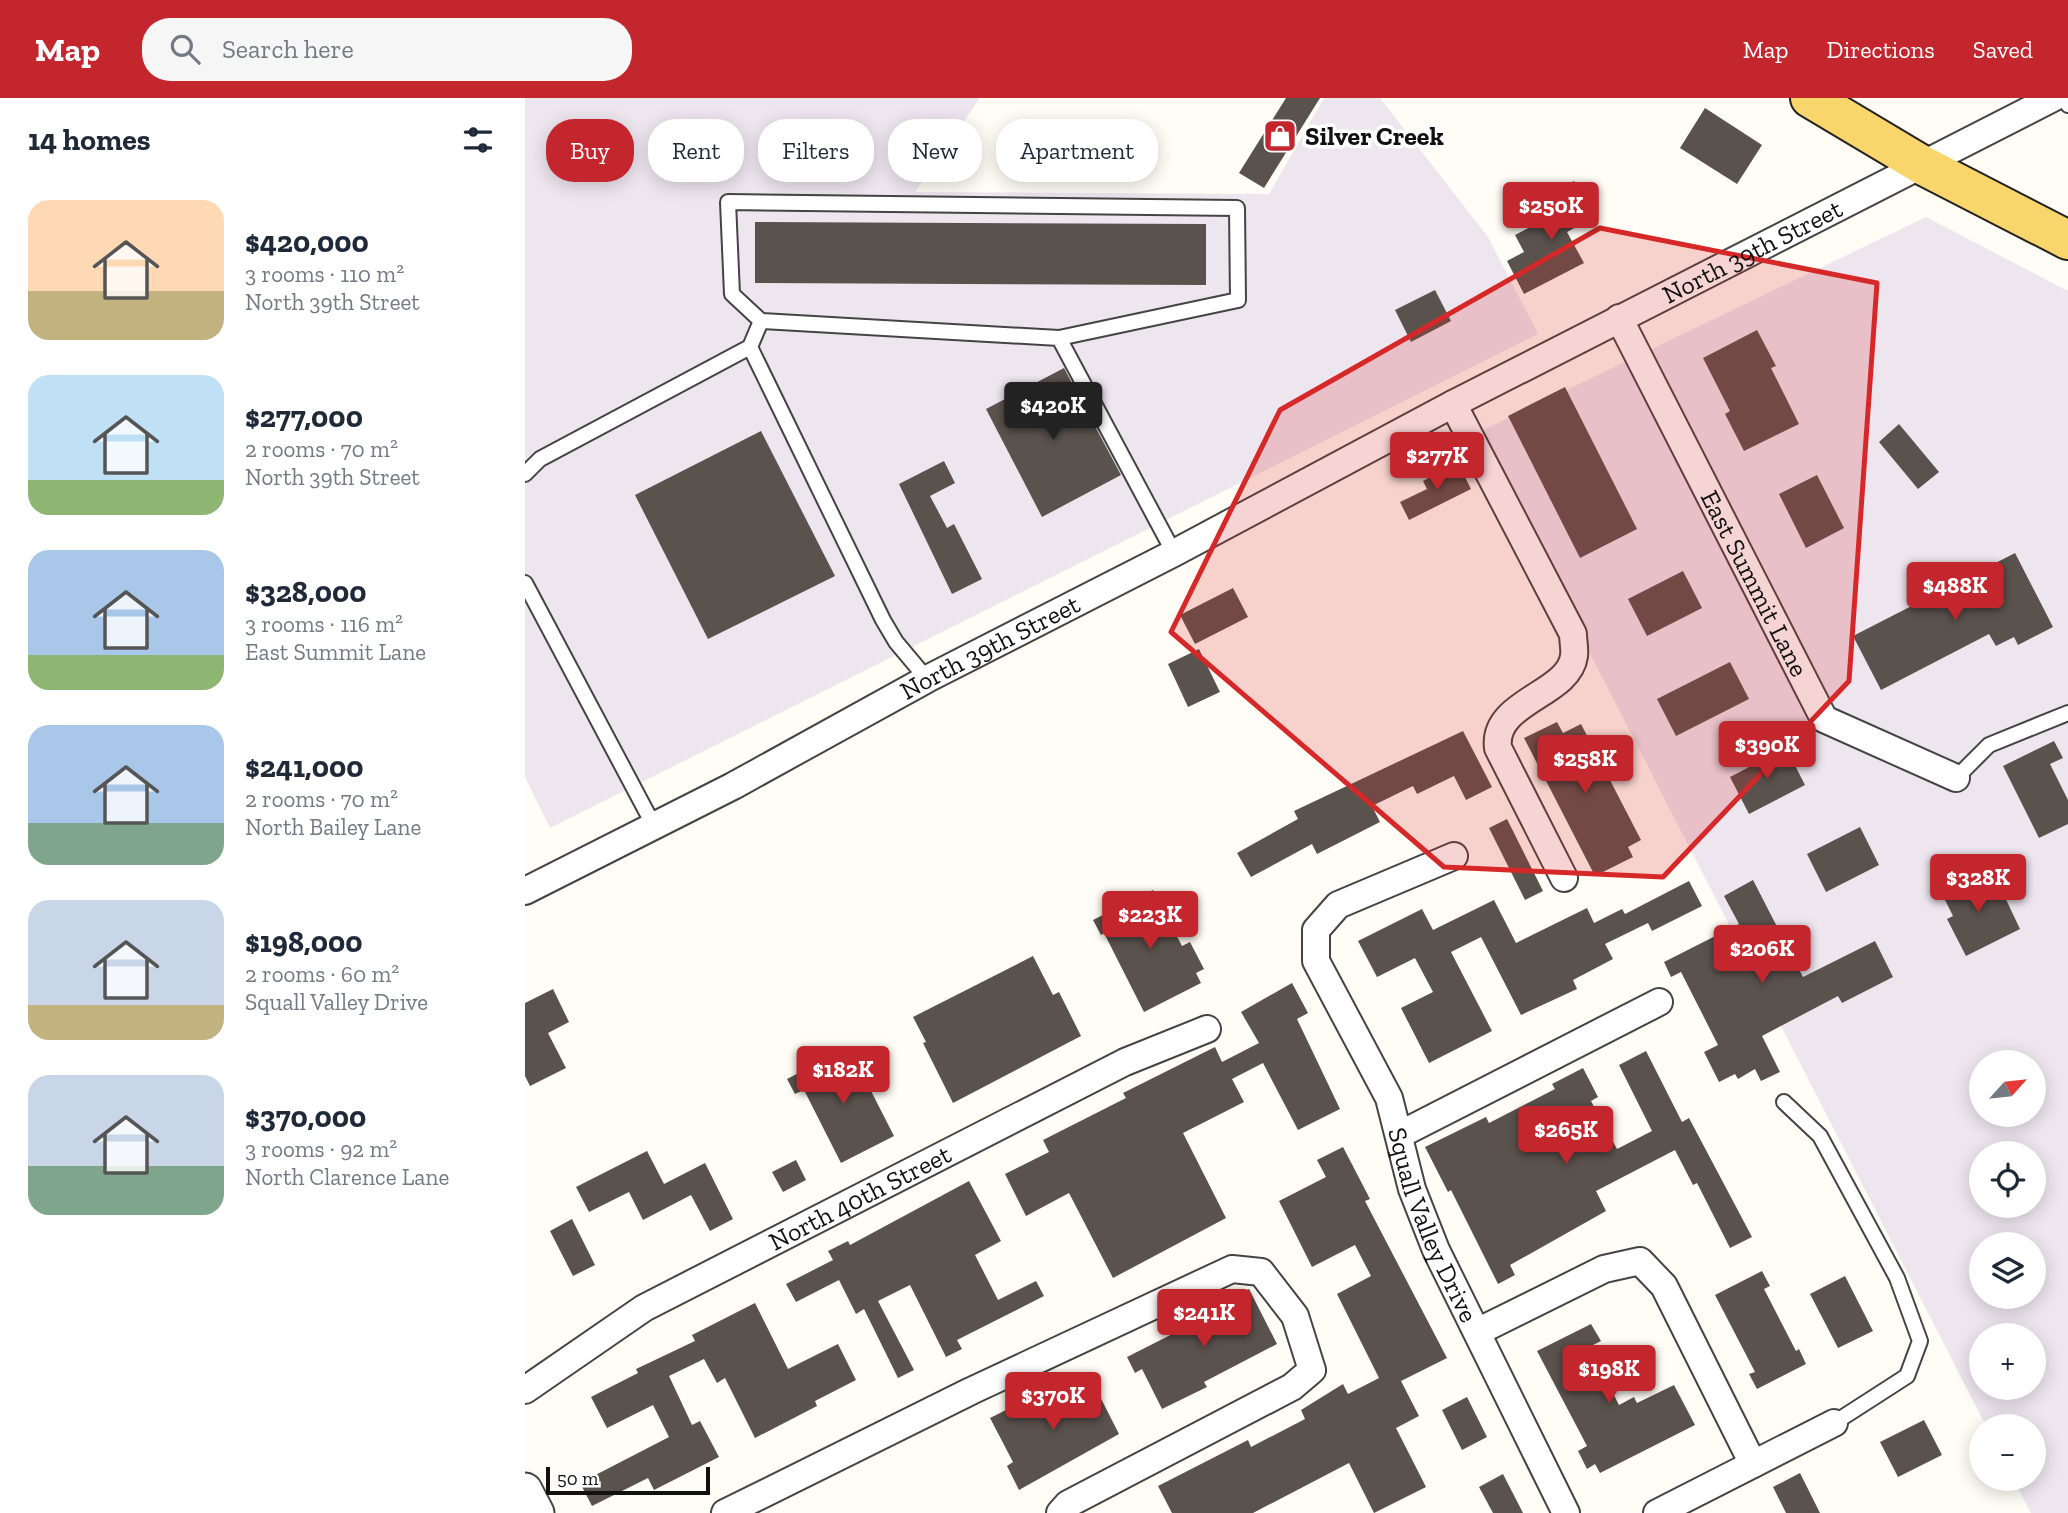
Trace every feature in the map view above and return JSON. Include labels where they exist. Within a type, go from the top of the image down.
[{"type":"main road","points":[[1810,98],[1924,166],[2068,240]]},
{"type":"street","name":"North 39th Street","points":[[525,891],[733,786],[927,679],[1174,553],[1453,404],[2053,98]]},
{"type":"street","name":"East Summit Lane","points":[[1619,318],[1824,719],[1956,778]]},
{"type":"street","points":[[1453,404],[1573,634],[1574,657],[1565,674],[1507,718],[1497,737],[1498,748],[1564,878]]},
{"type":"street","name":"Squall Valley Drive","points":[[1454,856],[1338,905],[1316,930],[1316,961],[1389,1098],[1401,1134],[1417,1201],[1436,1250],[1566,1513]]},
{"type":"street","points":[[1401,1134],[1659,1002]]},
{"type":"street","name":"North 40th Street","points":[[525,1390],[644,1308],[1125,1062],[1207,1029]]},
{"type":"street","points":[[1477,1332],[1604,1269],[1640,1261],[1664,1286],[1753,1464]]},
{"type":"street","points":[[725,1513],[971,1391],[1232,1269],[1261,1272],[1295,1316],[1312,1370],[1292,1387],[1068,1504],[1060,1513]]},
{"type":"street","points":[[1657,1513],[1834,1423]]},
{"type":"street","points":[[525,1490],[537,1513]]},
{"type":"lane","points":[[2064,98],[2068,105]]},
{"type":"lane","points":[[728,202],[1237,208],[1238,300],[1059,338],[761,321],[731,294],[728,202]]},
{"type":"lane","points":[[525,474],[540,459],[750,347],[761,321]]},
{"type":"lane","points":[[1059,338],[1174,553]]},
{"type":"lane","points":[[750,347],[883,620],[896,642],[927,679]]},
{"type":"lane","points":[[525,583],[654,826]]},
{"type":"lane","points":[[1956,778],[1989,745],[2068,713]]},
{"type":"lane","points":[[1784,1102],[1819,1136],[1897,1278],[1920,1341],[1907,1376],[1834,1423]]},
{"type":"highlighted area","points":[[1600,228],[1877,283],[1849,681],[1663,877],[1444,867],[1171,632],[1280,410]]},
{"type":"shaded area","points":[[525,98],[980,98],[965,119],[888,119],[888,182],[922,182],[915,192],[1269,194],[1324,98],[1380,98],[1488,237],[1538,334],[550,828],[525,777]]},
{"type":"shaded area","points":[[1926,217],[2068,291],[2068,1513],[2031,1513],[2019,1491],[2046,1491],[2046,1414],[1980,1414],[1973,1400],[2046,1400],[2046,1323],[1969,1323],[1969,1393],[1477,433]]},
{"type":"building","name":"Silver Creek","points":[[1286,98],[1320,98],[1264,188],[1239,173]]},
{"type":"building","points":[[1705,108],[1762,145],[1737,184],[1680,148]]},
{"type":"building","points":[[1574,181],[1593,218],[1567,232],[1584,263],[1524,294],[1507,261],[1524,252],[1515,235],[1559,212],[1550,194]]},
{"type":"building","points":[[755,222],[1206,224],[1206,285],[755,283]]},
{"type":"building","points":[[1435,290],[1451,321],[1411,342],[1395,310]]},
{"type":"building","points":[[1757,330],[1776,366],[1771,368],[1799,424],[1744,451],[1725,414],[1730,411],[1703,358]]},
{"type":"building","points":[[1064,368],[1121,475],[1042,517],[986,409]]},
{"type":"building","points":[[1565,387],[1637,529],[1580,558],[1508,416]]},
{"type":"building","points":[[1899,424],[1939,472],[1918,489],[1879,442]]},
{"type":"building","points":[[761,431],[835,576],[708,639],[635,495]]},
{"type":"building","points":[[944,461],[955,483],[930,496],[947,528],[954,524],[982,579],[952,594],[899,484]]},
{"type":"building","points":[[1458,463],[1471,489],[1409,520],[1400,502],[1427,489],[1423,481]]},
{"type":"building","points":[[1817,475],[1844,528],[1806,548],[1779,494]]},
{"type":"building","points":[[2015,553],[2053,627],[2018,645],[2014,637],[1996,646],[1989,634],[1881,690],[1853,636]]},
{"type":"building","points":[[1683,571],[1702,608],[1647,636],[1628,599]]},
{"type":"building","points":[[1233,588],[1248,617],[1195,644],[1180,615]]},
{"type":"building","points":[[1199,649],[1220,692],[1188,707],[1168,664]]},
{"type":"building","points":[[1730,662],[1749,699],[1676,736],[1657,699]]},
{"type":"building","points":[[1557,722],[1563,733],[1581,724],[1641,840],[1628,847],[1633,857],[1595,876],[1524,738]]},
{"type":"building","points":[[1463,731],[1492,787],[1466,800],[1454,776],[1417,794],[1413,786],[1372,806],[1380,822],[1317,854],[1312,844],[1251,877],[1237,853],[1298,819],[1294,811]]},
{"type":"building","points":[[2054,741],[2063,758],[2050,764],[2068,800],[2068,824],[2039,838],[2003,766]]},
{"type":"building","points":[[1786,748],[1805,785],[1749,814],[1730,777]]},
{"type":"building","points":[[1507,819],[1543,891],[1525,900],[1489,828]]},
{"type":"building","points":[[1860,827],[1879,865],[1826,892],[1807,854]]},
{"type":"building","points":[[1977,871],[1990,897],[2002,891],[2020,929],[1966,956],[1947,919],[1953,916],[1940,890]]},
{"type":"building","points":[[1753,880],[1803,977],[1875,941],[1893,977],[1842,1003],[1838,996],[1762,1036],[1780,1072],[1761,1081],[1755,1069],[1738,1079],[1735,1074],[1719,1082],[1704,1052],[1718,1045],[1681,972],[1671,977],[1664,962],[1739,924],[1724,896]]},
{"type":"building","points":[[1689,881],[1702,906],[1652,931],[1648,923],[1605,944],[1613,959],[1573,980],[1577,989],[1521,1015],[1481,937],[1451,952],[1492,1031],[1429,1063],[1401,1008],[1433,992],[1415,958],[1377,977],[1358,941],[1422,909],[1433,930],[1494,900],[1516,943],[1587,908],[1594,923],[1622,909],[1625,914]]},
{"type":"building","points":[[1153,890],[1182,946],[1190,942],[1204,969],[1196,973],[1201,983],[1144,1012],[1104,933],[1101,935],[1093,920]]},
{"type":"building","points":[[1033,956],[1053,995],[1059,992],[1081,1036],[953,1103],[913,1017]]},
{"type":"building","points":[[1292,983],[1308,1013],[1297,1019],[1340,1109],[1298,1130],[1263,1063],[1232,1079],[1244,1102],[1183,1133],[1226,1218],[1113,1278],[1069,1193],[1026,1216],[1005,1174],[1049,1152],[1043,1140],[1126,1098],[1123,1093],[1215,1047],[1222,1062],[1259,1043],[1241,1012]]},
{"type":"building","points":[[553,989],[569,1022],[548,1033],[566,1068],[530,1086],[525,1076],[525,1003]]},
{"type":"building","points":[[843,1050],[864,1092],[870,1089],[894,1136],[841,1163],[804,1090],[795,1094],[787,1079]]},
{"type":"building","points":[[1646,1051],[1682,1122],[1689,1118],[1752,1237],[1730,1248],[1697,1183],[1693,1185],[1675,1150],[1596,1191],[1606,1211],[1510,1265],[1515,1275],[1498,1284],[1451,1190],[1448,1192],[1425,1147],[1486,1117],[1489,1123],[1555,1089],[1552,1084],[1583,1068],[1598,1097],[1591,1101],[1617,1149],[1652,1131],[1619,1065]]},
{"type":"building","points":[[1343,1147],[1370,1199],[1365,1201],[1447,1358],[1401,1381],[1419,1416],[1396,1428],[1426,1487],[1374,1513],[1349,1463],[1253,1513],[1172,1513],[1158,1486],[1248,1440],[1251,1447],[1305,1419],[1301,1410],[1343,1384],[1348,1394],[1379,1378],[1337,1294],[1371,1276],[1355,1245],[1312,1267],[1279,1201],[1326,1177],[1317,1160]]},
{"type":"building","points":[[647,1151],[664,1184],[705,1163],[733,1219],[710,1231],[691,1195],[643,1220],[629,1192],[589,1212],[576,1187]]},
{"type":"building","points":[[796,1160],[806,1180],[783,1192],[772,1172]]},
{"type":"building","points":[[969,1181],[1001,1241],[975,1255],[998,1300],[1036,1281],[1044,1296],[957,1340],[962,1349],[946,1357],[910,1285],[878,1301],[914,1370],[898,1378],[864,1309],[856,1314],[839,1280],[796,1302],[786,1284],[833,1260],[828,1251],[848,1241],[850,1245]]},
{"type":"building","points":[[572,1219],[595,1265],[573,1276],[550,1231]]},
{"type":"building","points":[[1762,1271],[1770,1286],[1764,1289],[1796,1351],[1799,1349],[1806,1364],[1757,1389],[1749,1374],[1755,1372],[1715,1295]]},
{"type":"building","points":[[1845,1276],[1873,1331],[1838,1348],[1810,1294]]},
{"type":"building","points":[[1249,1289],[1277,1344],[1204,1382],[1207,1387],[1162,1409],[1142,1369],[1135,1373],[1127,1357],[1200,1320],[1198,1315]]},
{"type":"building","points":[[755,1303],[788,1369],[838,1344],[856,1380],[815,1401],[817,1406],[755,1438],[725,1378],[717,1383],[704,1359],[669,1376],[692,1425],[700,1421],[719,1457],[654,1490],[648,1478],[592,1506],[580,1483],[669,1437],[653,1405],[607,1428],[591,1397],[638,1373],[636,1369],[695,1341],[692,1335]]},
{"type":"building","points":[[1591,1324],[1601,1341],[1589,1347],[1619,1405],[1634,1397],[1637,1403],[1674,1385],[1695,1425],[1600,1473],[1595,1464],[1587,1469],[1578,1451],[1587,1446],[1537,1351]]},
{"type":"building","points":[[1091,1379],[1119,1434],[1019,1490],[1007,1466],[1013,1462],[990,1418],[1030,1398],[1034,1407]]},
{"type":"building","points":[[1467,1397],[1487,1437],[1462,1450],[1442,1410]]},
{"type":"building","points":[[1924,1420],[1942,1455],[1898,1477],[1880,1442]]},
{"type":"building","points":[[1800,1473],[1820,1513],[1786,1513],[1773,1487]]},
{"type":"building","points":[[1503,1474],[1523,1513],[1493,1513],[1479,1487]]},
{"type":"place","name":"Silver Creek","points":[[1280,136]]}]
